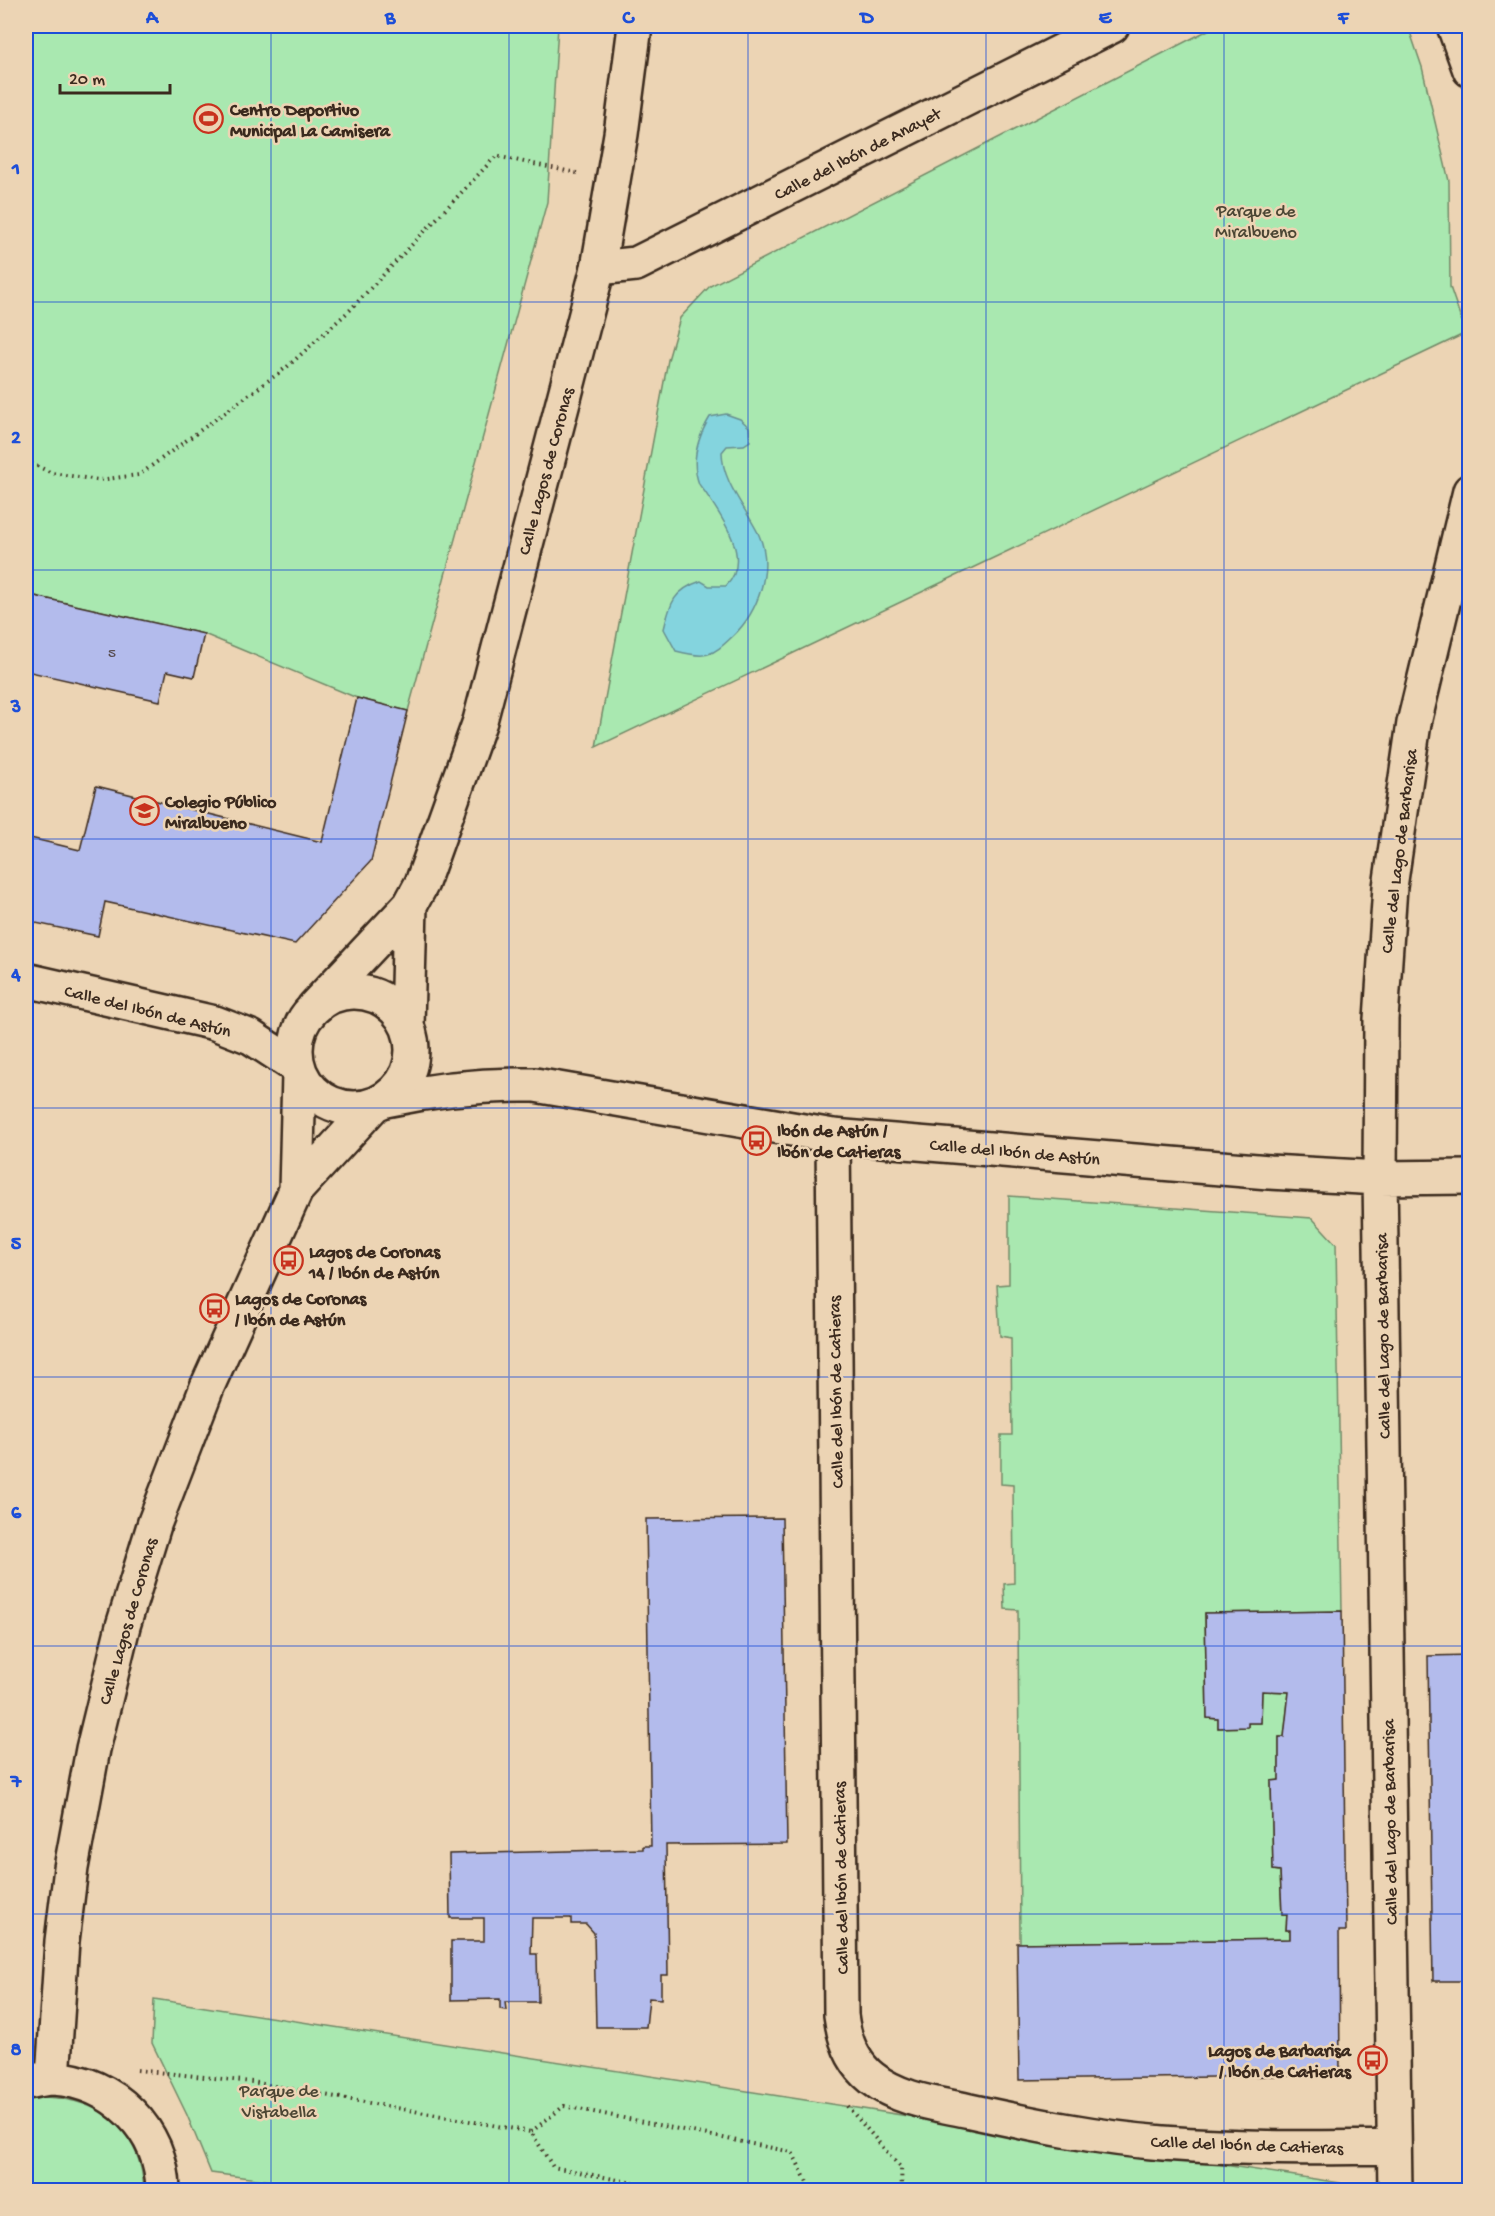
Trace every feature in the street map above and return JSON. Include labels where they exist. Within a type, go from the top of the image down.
[{"type":"street","name":"Calle Lagos de Coronas","points":[[314,1007],[410,905],[422,883],[480,721],[598,268],[635,26]]},
{"type":"street","name":"Calle del Ibón de Anayet","points":[[598,268],[636,264],[1112,26]]},
{"type":"street","points":[[1455,26],[1470,70]]},
{"type":"street","name":"Calle del Lago de Barbarisa","points":[[1395,2190],[1380,1178],[1381,1019],[1390,887],[1414,723],[1470,491]]},
{"type":"street","name":"Calle Lagos de Coronas","points":[[407,1026],[410,905]]},
{"type":"street","name":"Calle del Ibón de Astún","points":[[26,980],[216,1023],[251,1037],[298,1070]]},
{"type":"street","points":[[342,993],[373,995],[399,1013],[407,1026],[412,1042],[412,1059],[398,1089],[380,1102],[357,1109],[339,1107],[322,1100],[309,1088],[298,1070],[295,1051],[296,1035],[314,1007],[342,993]]},
{"type":"street","name":"Calle Lagos de Coronas","points":[[296,1190],[298,1070]]},
{"type":"street","name":"Calle del Ibón de Astún","points":[[380,1102],[421,1092],[487,1084],[535,1085],[833,1137],[1269,1172],[1380,1178],[1470,1177]]},
{"type":"street","name":"Calle Lagos de Coronas","points":[[39,2080],[62,1941],[71,1868],[93,1749],[123,1626],[155,1522],[207,1387],[296,1190],[380,1102]]},
{"type":"street","name":"Calle del Ibón de Catieras","points":[[833,1137],[841,2015],[847,2044],[863,2070],[890,2090],[925,2101],[1059,2130],[1161,2143],[1267,2148],[1394,2147]]},
{"type":"street","points":[[39,2080],[91,2085],[124,2105],[149,2134],[163,2170],[163,2190]]},
{"type":"path","points":[[26,461],[52,473],[98,480],[139,475],[287,367],[350,310],[496,156],[613,180]]},
{"type":"path","points":[[137,2070],[252,2082],[531,2132],[553,2167],[669,2190]]},
{"type":"path","points":[[863,2070],[839,2089],[848,2107],[901,2168],[902,2190]]},
{"type":"path","points":[[531,2132],[564,2106],[792,2152],[813,2190]]},
{"type":"green space","points":[[26,26],[558,26],[547,202],[408,711],[357,698],[204,634],[26,594]]},
{"type":"green space","name":"Parque de Miralbueno","points":[[1216,26],[1408,26],[1422,67],[1449,181],[1450,287],[1466,333],[596,747],[668,360],[680,318],[710,286]]},
{"type":"green space","points":[[1009,1196],[1312,1218],[1336,1244],[1342,1611],[1205,1613],[1207,1718],[1218,1719],[1218,1728],[1248,1727],[1248,1723],[1261,1723],[1262,1691],[1289,1692],[1284,1737],[1279,1737],[1279,1780],[1271,1782],[1273,1870],[1280,1871],[1282,1914],[1287,1914],[1286,1930],[1290,1930],[1290,1939],[1020,1943],[1018,1610],[1005,1609],[1004,1584],[1014,1583],[1013,1485],[1001,1484],[1001,1435],[1012,1435],[1011,1338],[1000,1336],[997,1285],[1009,1284]]},
{"type":"green space","name":"Parque de Vistabella","points":[[154,1999],[1340,2183],[1346,2190],[342,2190],[211,2173],[187,2115],[152,2043]]},
{"type":"green space","points":[[44,2097],[84,2104],[115,2122],[135,2151],[144,2190],[26,2190],[26,2100]]},
{"type":"water","points":[[726,414],[740,419],[749,427],[750,441],[744,445],[727,446],[722,452],[723,463],[730,484],[759,535],[765,562],[764,576],[756,602],[742,626],[713,652],[694,655],[676,651],[664,629],[671,605],[679,593],[701,581],[709,586],[726,586],[733,576],[736,552],[733,540],[721,516],[699,484],[695,466],[699,441],[710,417]]},
{"type":"building","points":[[26,594],[204,634],[194,677],[167,671],[160,701],[26,671]]},
{"type":"building","name":"Colegio Público Miralbueno","points":[[357,698],[408,711],[371,861],[295,944],[105,902],[98,936],[26,921],[26,837],[80,850],[96,786],[322,842]]},
{"type":"building","points":[[782,1518],[787,1844],[666,1845],[668,1975],[661,1975],[661,1999],[649,1998],[646,2027],[596,2027],[594,1933],[586,1924],[571,1924],[571,1918],[532,1918],[531,1954],[537,1954],[538,2002],[505,2002],[506,2010],[500,2009],[500,1999],[451,2000],[451,1941],[484,1941],[484,1918],[450,1918],[449,1854],[643,1849],[643,1846],[651,1846],[646,1519]]},
{"type":"building","points":[[1342,1611],[1346,1931],[1339,1931],[1340,2075],[1019,2080],[1017,1943],[1290,1939],[1290,1930],[1286,1930],[1287,1914],[1282,1914],[1280,1871],[1273,1870],[1271,1781],[1279,1780],[1279,1737],[1284,1737],[1289,1692],[1262,1691],[1261,1723],[1248,1723],[1248,1727],[1218,1728],[1218,1719],[1207,1718],[1205,1613]]},
{"type":"building","points":[[1470,1655],[1470,1981],[1433,1981],[1428,1656]]},
{"type":"place","name":"Centro Deportivo Municipal La Camisera","points":[[209,119]]},
{"type":"place","name":"Colegio Público Miralbueno","points":[[144,811]]},
{"type":"place","name":"Ibón de Astún / Ibón de Catieras","points":[[756,1140]]},
{"type":"place","name":"Lagos de Coronas 14 / Ibón de Astún","points":[[288,1261]]},
{"type":"place","name":"Lagos de Coronas / Ibón de Astún","points":[[214,1308]]},
{"type":"place","name":"Lagos de Barbarisa / Ibón de Catieras","points":[[1372,2060]]}]
